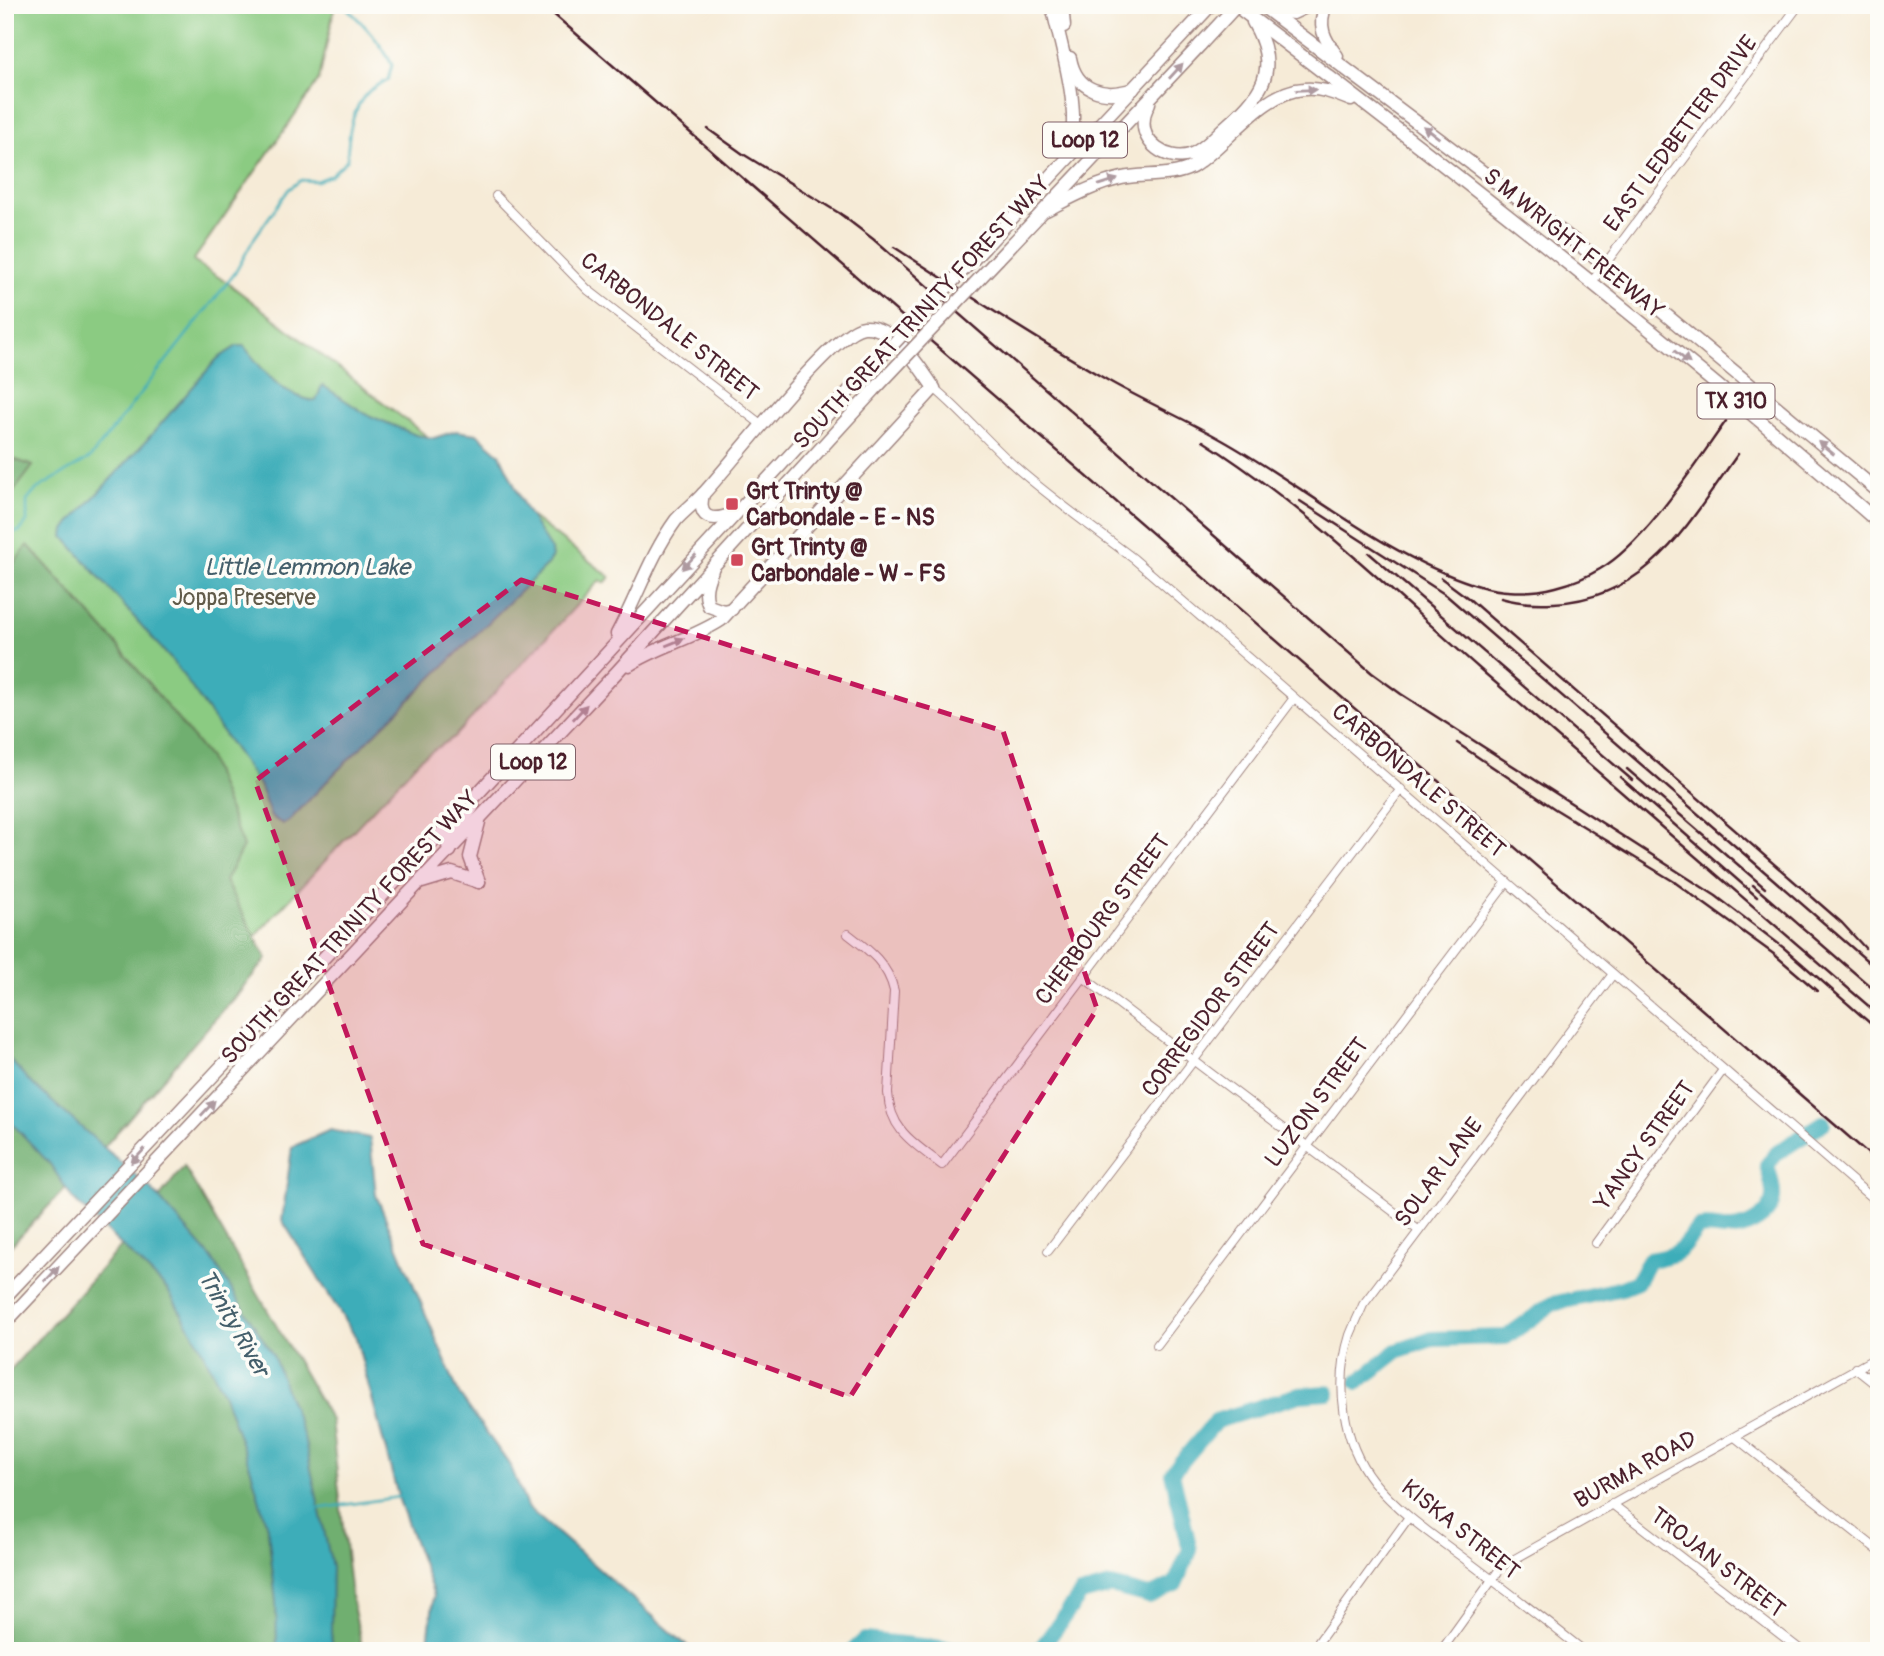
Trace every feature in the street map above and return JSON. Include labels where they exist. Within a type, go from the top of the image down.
[{"type":"main road","points":[[1052,5],[1073,116],[1073,135],[1064,163]]},
{"type":"main road","points":[[1062,5],[1071,64],[1081,82],[1088,89],[1107,95],[1133,89]]},
{"type":"main road","name":"SOUTH GREAT TRINITY FOREST WAY","points":[[5,1297],[1211,5]]},
{"type":"main road","name":"SOUTH GREAT TRINITY FOREST WAY","points":[[5,1323],[479,820],[874,390],[1151,99],[1236,5]]},
{"type":"main road","name":"S M WRIGHT FREEWAY","points":[[1236,5],[1591,283],[1774,431],[1879,523]]},
{"type":"main road","points":[[1264,7],[1293,13],[1310,5]]},
{"type":"main road","points":[[1326,5],[1321,18],[1324,40],[1348,70]]},
{"type":"main road","name":"S M WRIGHT FREEWAY","points":[[1264,7],[1606,265],[1879,492]]},
{"type":"main road","points":[[1151,99],[1144,116],[1144,127],[1155,148],[1169,155],[1180,156],[1203,148],[1251,104],[1262,85],[1266,54],[1259,32],[1249,16]]},
{"type":"main road","points":[[1046,210],[1091,188],[1119,179],[1184,171],[1200,162],[1270,101],[1290,91],[1320,89],[1364,105]]},
{"type":"main road","points":[[609,649],[677,519],[704,494],[837,343],[850,332],[863,327],[875,328],[890,335],[918,364],[934,388],[733,609],[711,626],[658,649],[616,673]]},
{"type":"main road","points":[[704,494],[701,504],[703,512],[709,518],[722,518],[736,512]]},
{"type":"main road","points":[[715,563],[707,583],[706,599],[715,610],[733,609]]},
{"type":"main road","points":[[450,851],[447,846],[450,837],[465,820],[481,790]]},
{"type":"main road","points":[[419,883],[452,873],[479,882],[470,857],[479,820]]},
{"type":"street","name":"EAST LEDBETTER DRIVE","points":[[1591,283],[1799,5]]},
{"type":"street","name":"CARBONDALE STREET","points":[[496,196],[588,290],[762,425]]},
{"type":"street","name":"CARBONDALE STREET","points":[[934,388],[956,406],[984,438],[1018,470],[1135,559],[1879,1204]]},
{"type":"street","name":"CHERBOURG STREET","points":[[848,933],[875,956],[891,978],[894,991],[888,1107],[893,1121],[904,1135],[942,1165],[1294,698]]},
{"type":"street","name":"CORREGIDOR STREET","points":[[1048,1251],[1401,789]]},
{"type":"street","name":"LUZON STREET","points":[[1157,1345],[1507,882]]},
{"type":"street","name":"SOLAR LANE","points":[[1345,1413],[1342,1391],[1343,1364],[1350,1335],[1363,1305],[1613,974]]},
{"type":"street","points":[[1083,977],[1418,1230]]},
{"type":"street","name":"YANCY STREET","points":[[1596,1243],[1723,1070]]},
{"type":"street","name":"BURMA ROAD","points":[[1441,1651],[1502,1566],[1879,1356]]},
{"type":"street","points":[[1855,1368],[1879,1387]]},
{"type":"street","name":"KISKA STREET","points":[[1345,1413],[1349,1433],[1365,1470],[1409,1517],[1584,1651]]},
{"type":"street","points":[[1735,1437],[1879,1551]]},
{"type":"street","name":"TROJAN STREET","points":[[1612,1504],[1801,1651]]},
{"type":"street","points":[[1312,1651],[1409,1517]]},
{"type":"highlighted area","points":[[521,580],[1003,731],[1097,1009],[850,1397],[423,1244],[255,781]]},
{"type":"green space","name":"Joppa Preserve","points":[[5,5],[335,5],[319,80],[193,261],[228,283],[610,577],[605,583],[600,580],[454,737],[421,758],[257,934],[242,991],[113,1124],[5,1014]]},
{"type":"green space","points":[[5,456],[33,466],[5,503]]},
{"type":"green space","points":[[28,545],[115,642],[209,758],[243,847],[225,881],[267,959],[99,1153],[5,1252],[5,575]]},
{"type":"green space","points":[[184,1166],[331,1420],[351,1596],[363,1651],[5,1651],[5,1376],[123,1244]]},
{"type":"water","name":"Little Lemmon Lake","points":[[237,346],[244,346],[275,381],[304,399],[316,401],[322,385],[366,414],[416,435],[434,438],[456,431],[477,434],[500,454],[524,506],[551,550],[552,557],[546,566],[283,824],[271,817],[259,785],[176,665],[64,537],[70,523],[217,359]]},
{"type":"water","name":"Trinity River","points":[[5,1054],[29,1081],[151,1189],[211,1257],[273,1355],[304,1437],[332,1567],[333,1651],[277,1651],[276,1602],[268,1531],[251,1470],[223,1393],[197,1340],[167,1289],[73,1199],[50,1164],[5,1116]]},
{"type":"water","points":[[330,1130],[370,1138],[376,1195],[459,1394],[511,1467],[527,1507],[693,1651],[557,1651],[553,1648],[550,1651],[427,1651],[434,1595],[399,1500],[356,1338],[282,1220],[292,1147]]},
{"type":"waterway","points":[[5,534],[20,531],[27,522],[27,501],[37,489],[90,458],[235,273],[255,237],[289,189],[301,180],[317,181],[331,175],[347,160],[354,115],[370,90],[388,80],[392,65],[377,40],[344,5]]},
{"type":"waterway","points":[[1358,1382],[1397,1351],[1432,1339],[1506,1337],[1552,1304],[1637,1282],[1649,1260],[1674,1254],[1698,1228],[1731,1229],[1751,1224],[1763,1216],[1773,1198],[1767,1165],[1777,1153],[1823,1123]]},
{"type":"waterway","points":[[1039,1651],[1081,1594],[1111,1586],[1149,1596],[1175,1584],[1190,1550],[1172,1473],[1216,1421],[1299,1395],[1328,1393]]},
{"type":"waterway","points":[[315,1509],[399,1497]]},
{"type":"waterway","points":[[853,1651],[865,1640],[969,1651]]},
{"type":"railway","points":[[543,5],[1879,1163]]},
{"type":"railway","points":[[708,129],[743,154],[847,218]]},
{"type":"railway","points":[[839,213],[873,239],[1372,673],[1716,896],[1784,948],[1879,1031]]},
{"type":"railway","points":[[894,247],[1082,365],[1253,458],[1376,538],[1440,571],[1493,589],[1525,592],[1556,587],[1590,575],[1617,557],[1651,522],[1685,480],[1726,421]]},
{"type":"railway","points":[[1203,441],[1312,521],[1879,1015]]},
{"type":"railway","points":[[1501,598],[1528,603],[1554,603],[1587,598],[1616,587],[1641,572],[1683,530],[1738,454]]},
{"type":"railway","points":[[1300,501],[1446,595],[1879,971]]},
{"type":"railway","points":[[1369,553],[1632,780]]},
{"type":"railway","points":[[1441,578],[1468,598],[1842,923],[1865,948]]},
{"type":"railway","points":[[1457,743],[1555,809],[1673,881],[1775,955],[1817,991]]},
{"type":"railway","points":[[1627,769],[1765,888]]},
{"type":"railway","points":[[1620,777],[1757,897]]},
{"type":"railway","points":[[1753,885],[1879,994]]},
{"type":"place","name":"Grt Trinty @ Carbondale - E - NS","points":[[732,504]]},
{"type":"place","name":"Grt Trinty @ Carbondale - W - FS","points":[[737,560]]}]
